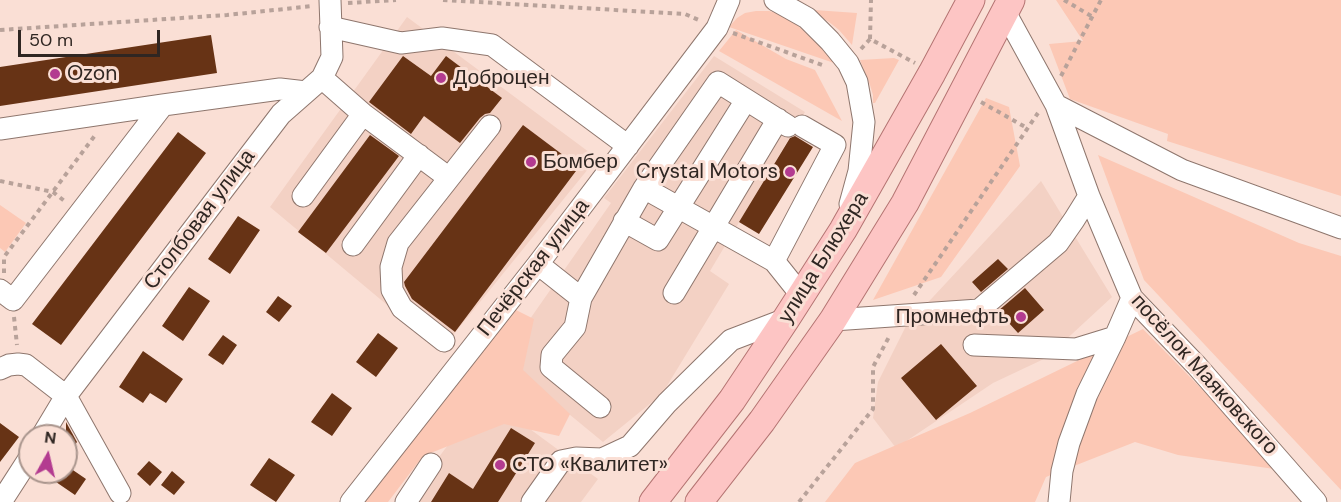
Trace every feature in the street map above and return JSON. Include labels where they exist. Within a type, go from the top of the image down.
[{"type":"main road","name":"улица Блюхера","points":[[653,502],[732,400],[802,296],[843,230],[932,74],[971,0]]},
{"type":"main road","name":"улица Блюхера","points":[[699,502],[762,421],[833,320],[905,204],[963,92],[1000,4]]},
{"type":"street","name":"Печёрская улица","points":[[351,502],[538,264],[717,28],[729,0]]},
{"type":"street","points":[[775,0],[807,18],[848,63],[857,82],[864,122],[859,171],[843,230]]},
{"type":"street","name":"Столбовая улица","points":[[49,424],[66,396],[281,114],[322,78],[332,57],[330,2]]},
{"type":"street","name":"посёлок Маяковского","points":[[1000,4],[1054,100],[1089,196],[1132,298],[1197,366],[1316,502]]},
{"type":"street","points":[[330,27],[401,43],[442,38],[492,45],[628,146]]},
{"type":"street","points":[[322,78],[363,114],[449,178]]},
{"type":"street","points":[[600,407],[551,367],[552,355],[575,327],[581,298],[644,188],[718,82],[789,124],[835,145],[774,261]]},
{"type":"street","points":[[0,129],[280,89],[306,92]]},
{"type":"street","points":[[624,221],[658,240],[746,100]]},
{"type":"street","points":[[1054,100],[1182,170],[1341,228]]},
{"type":"street","points":[[6,295],[80,213],[163,105]]},
{"type":"street","points":[[303,196],[363,114]]},
{"type":"street","points":[[674,293],[714,227],[789,124]]},
{"type":"street","points":[[444,341],[402,308],[392,290],[391,267],[398,243],[490,126]]},
{"type":"street","points":[[353,245],[419,155]]},
{"type":"street","points":[[644,188],[774,261],[802,296]]},
{"type":"street","points":[[833,320],[979,310],[1058,243],[1089,196]]},
{"type":"street","points":[[538,264],[581,298]]},
{"type":"street","points":[[1059,502],[1062,471],[1069,443],[1087,394],[1132,298]]},
{"type":"street","points":[[532,502],[561,461],[576,458],[602,459],[630,446],[667,403],[731,340],[786,319]]},
{"type":"street","points":[[974,345],[1076,349],[1115,337]]},
{"type":"street","points":[[9,367],[26,365],[66,396],[120,493]]},
{"type":"street","points":[[406,502],[431,464]]},
{"type":"street","points":[[1,502],[18,476]]},
{"type":"path","points":[[0,30],[227,15],[330,2],[396,0]]},
{"type":"path","points":[[443,0],[685,14],[717,28],[835,69],[848,63],[870,39],[871,0]]},
{"type":"path","points":[[1064,0],[1093,17]]},
{"type":"path","points":[[799,502],[873,410],[873,367],[900,315],[1027,128],[1054,100],[1101,0]]},
{"type":"path","points":[[870,39],[932,74]]},
{"type":"path","points":[[963,92],[1027,128]]},
{"type":"path","points":[[9,367],[4,257],[113,112]]},
{"type":"path","points":[[0,181],[53,192],[80,213]]},
{"type":"shaded area","points":[[1056,0],[1341,0],[1341,196],[1167,141],[1168,134],[1070,99],[1049,44],[1083,41]]},
{"type":"shaded area","points":[[814,10],[857,13],[852,45],[839,30],[813,12]]},
{"type":"shaded area","points":[[769,11],[791,19],[831,57],[834,63],[729,27],[745,13]]},
{"type":"shaded area","points":[[407,17],[597,158],[441,350],[270,207]]},
{"type":"shaded area","points":[[736,30],[786,59],[815,70],[842,121],[719,51]]},
{"type":"shaded area","points":[[714,56],[805,112],[710,271],[729,284],[662,394],[603,442],[502,359],[611,203],[604,198]]},
{"type":"shaded area","points":[[894,58],[899,60],[873,103],[870,85],[860,60]]},
{"type":"shaded area","points":[[986,98],[1009,107],[1020,166],[941,277],[873,300]]},
{"type":"shaded area","points":[[1098,155],[1299,243],[1341,256],[1341,490],[1144,280]]},
{"type":"shaded area","points":[[1041,181],[1112,297],[1046,358],[993,383],[896,448],[873,418],[878,382],[906,326]]},
{"type":"shaded area","points":[[0,205],[26,223],[5,252],[0,248]]},
{"type":"shaded area","points":[[512,308],[534,319],[523,370],[570,414],[559,436],[504,424],[423,456],[388,502],[362,502]]},
{"type":"shaded area","points":[[1143,329],[1281,470],[1178,455],[1135,442],[1046,477],[1035,502],[825,502],[855,463],[970,413]]},
{"type":"shaded area","points":[[485,396],[598,479],[581,502],[405,502]]},
{"type":"building","points":[[211,35],[217,73],[0,106],[0,67]]},
{"type":"building","points":[[403,56],[431,76],[446,56],[502,98],[490,113],[480,118],[460,143],[424,116],[411,134],[369,102]]},
{"type":"building","points":[[523,125],[579,167],[455,332],[412,299],[404,282]]},
{"type":"building","points":[[178,132],[206,153],[61,345],[32,324]]},
{"type":"building","points":[[370,135],[399,156],[326,253],[298,232]]},
{"type":"building","points":[[795,136],[813,147],[759,234],[739,222],[790,138]]},
{"type":"building","points":[[238,216],[260,230],[230,274],[208,259]]},
{"type":"building","points":[[998,259],[1008,269],[981,292],[972,282]]},
{"type":"building","points":[[189,287],[210,301],[183,341],[162,326]]},
{"type":"building","points":[[1025,288],[1044,310],[1018,333],[998,311]]},
{"type":"building","points":[[278,296],[292,306],[279,322],[266,312]]},
{"type":"building","points":[[378,333],[398,348],[376,377],[356,362]]},
{"type":"building","points":[[223,335],[237,345],[223,365],[208,355]]},
{"type":"building","points":[[941,344],[977,386],[936,420],[901,378]]},
{"type":"building","points":[[143,351],[183,379],[166,403],[150,393],[143,403],[119,387]]},
{"type":"building","points":[[332,393],[352,408],[332,436],[311,422]]},
{"type":"building","points":[[0,423],[18,438],[0,462]]},
{"type":"building","points":[[511,428],[535,443],[498,502],[431,502],[449,473],[473,489]]},
{"type":"building","points":[[269,458],[295,475],[276,502],[250,485]]},
{"type":"building","points":[[149,461],[162,472],[150,486],[137,474]]},
{"type":"building","points":[[172,471],[185,482],[174,495],[161,485]]},
{"type":"building","points":[[78,474],[86,479],[75,495],[59,484],[78,484]]},
{"type":"place","name":"Ozon","points":[[55,74]]},
{"type":"place","name":"Доброцен","points":[[441,78]]},
{"type":"place","name":"Бомбер","points":[[531,162]]},
{"type":"place","name":"Crystal Motors","points":[[790,172]]},
{"type":"place","name":"Промнефть","points":[[1021,317]]},
{"type":"place","name":"СТО «Квалитет»","points":[[500,465]]}]
